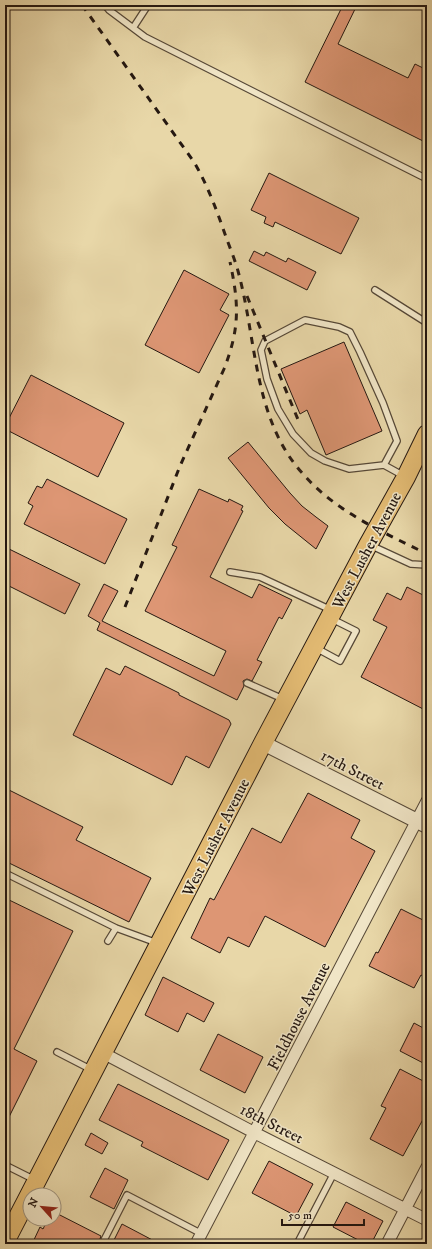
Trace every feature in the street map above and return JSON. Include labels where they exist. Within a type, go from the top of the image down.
[{"type":"main road","name":"West Lusher Avenue","points":[[5,1242],[263,743],[368,544],[426,439]]},
{"type":"street","name":"17th Street","points":[[263,743],[422,823]]},
{"type":"street","name":"Fieldhouse Avenue","points":[[196,1244],[422,823],[427,801]]},
{"type":"street","name":"18th Street","points":[[103,1053],[255,1133],[427,1220]]},
{"type":"street","points":[[387,1244],[427,1167]]},
{"type":"lane","points":[[105,5],[109,10],[145,37],[427,179]]},
{"type":"lane","points":[[133,28],[148,5]]},
{"type":"lane","points":[[375,290],[427,323]]},
{"type":"lane","points":[[384,465],[397,441],[383,403],[350,332],[305,320],[265,341],[261,350],[266,379],[278,409],[293,434],[311,454],[349,470],[384,465],[406,477]]},
{"type":"lane","points":[[368,544],[411,564],[427,565]]},
{"type":"lane","points":[[230,572],[260,578],[331,614],[356,631],[340,661],[314,647]]},
{"type":"lane","points":[[247,683],[286,700]]},
{"type":"lane","points":[[5,873],[116,928],[160,944]]},
{"type":"lane","points":[[108,941],[116,928]]},
{"type":"lane","points":[[57,1052],[94,1071]]},
{"type":"lane","points":[[5,1165],[37,1181]]},
{"type":"lane","points":[[297,1244],[334,1173]]},
{"type":"lane","points":[[102,1244],[127,1195],[202,1234]]},
{"type":"building","points":[[343,5],[357,5],[338,44],[408,78],[415,64],[427,70],[427,143],[305,82]]},
{"type":"building","points":[[269,173],[359,218],[341,254],[275,222],[273,227],[264,223],[266,217],[251,210]]},
{"type":"building","points":[[254,251],[264,256],[266,252],[286,262],[288,258],[316,272],[307,290],[249,261]]},
{"type":"building","points":[[184,270],[229,294],[220,310],[229,315],[199,373],[145,345]]},
{"type":"building","points":[[344,342],[382,431],[326,455],[307,410],[300,414],[281,369]]},
{"type":"building","points":[[31,375],[124,423],[98,477],[5,429],[5,426]]},
{"type":"building","points":[[248,442],[302,506],[328,526],[316,549],[285,524],[269,508],[228,458]]},
{"type":"building","points":[[47,479],[127,519],[105,564],[24,524],[33,506],[28,503],[37,486],[42,488]]},
{"type":"building","points":[[199,489],[228,502],[229,499],[243,506],[241,510],[243,511],[210,577],[252,598],[259,584],[292,600],[282,619],[279,617],[257,660],[262,662],[252,681],[247,679],[243,681],[244,686],[237,700],[97,630],[100,623],[88,616],[104,584],[118,591],[102,621],[214,676],[226,651],[145,611],[177,547],[172,545]]},
{"type":"building","points":[[5,547],[80,584],[65,614],[5,584]]},
{"type":"building","points":[[407,587],[427,597],[427,711],[361,677],[387,627],[373,620],[387,593],[401,600]]},
{"type":"building","points":[[125,666],[229,720],[231,724],[209,768],[186,756],[172,785],[73,735],[106,668],[120,675]]},
{"type":"building","points":[[5,788],[83,827],[76,840],[151,878],[129,922],[5,861]]},
{"type":"building","points":[[308,793],[360,820],[351,838],[375,851],[325,947],[265,916],[249,947],[228,937],[220,953],[191,938],[210,898],[214,900],[252,828],[281,843]]},
{"type":"building","points":[[5,898],[73,931],[14,1049],[37,1061],[5,1125]]},
{"type":"building","points":[[401,909],[427,922],[427,978],[421,975],[414,988],[369,966],[376,952],[378,953]]},
{"type":"building","points":[[163,977],[214,1003],[204,1022],[187,1013],[178,1032],[145,1015]]},
{"type":"building","points":[[414,1023],[427,1030],[427,1065],[400,1051]]},
{"type":"building","points":[[218,1034],[263,1057],[245,1093],[200,1070]]},
{"type":"building","points":[[400,1069],[427,1083],[427,1112],[403,1156],[370,1139],[386,1108],[381,1106]]},
{"type":"building","points":[[118,1084],[229,1140],[208,1180],[141,1146],[143,1142],[99,1120]]},
{"type":"building","points":[[91,1133],[108,1143],[102,1154],[85,1145]]},
{"type":"building","points":[[269,1161],[313,1184],[296,1216],[252,1193]]},
{"type":"building","points":[[105,1168],[128,1180],[114,1209],[90,1197]]},
{"type":"building","points":[[346,1202],[383,1221],[371,1244],[366,1244],[333,1227]]},
{"type":"building","points":[[62,1216],[101,1236],[98,1244],[32,1244],[40,1227],[43,1229],[44,1227],[62,1227]]},
{"type":"building","points":[[122,1224],[160,1244],[107,1244],[109,1240],[113,1242]]},
{"type":"railway","points":[[82,5],[194,162],[208,189],[238,271],[265,404],[274,429],[287,452],[303,474],[316,487],[345,510],[377,529],[427,554]]},
{"type":"railway","points":[[125,607],[180,466],[224,369],[233,341],[236,304],[230,262]]},
{"type":"railway","points":[[247,296],[299,422]]}]
